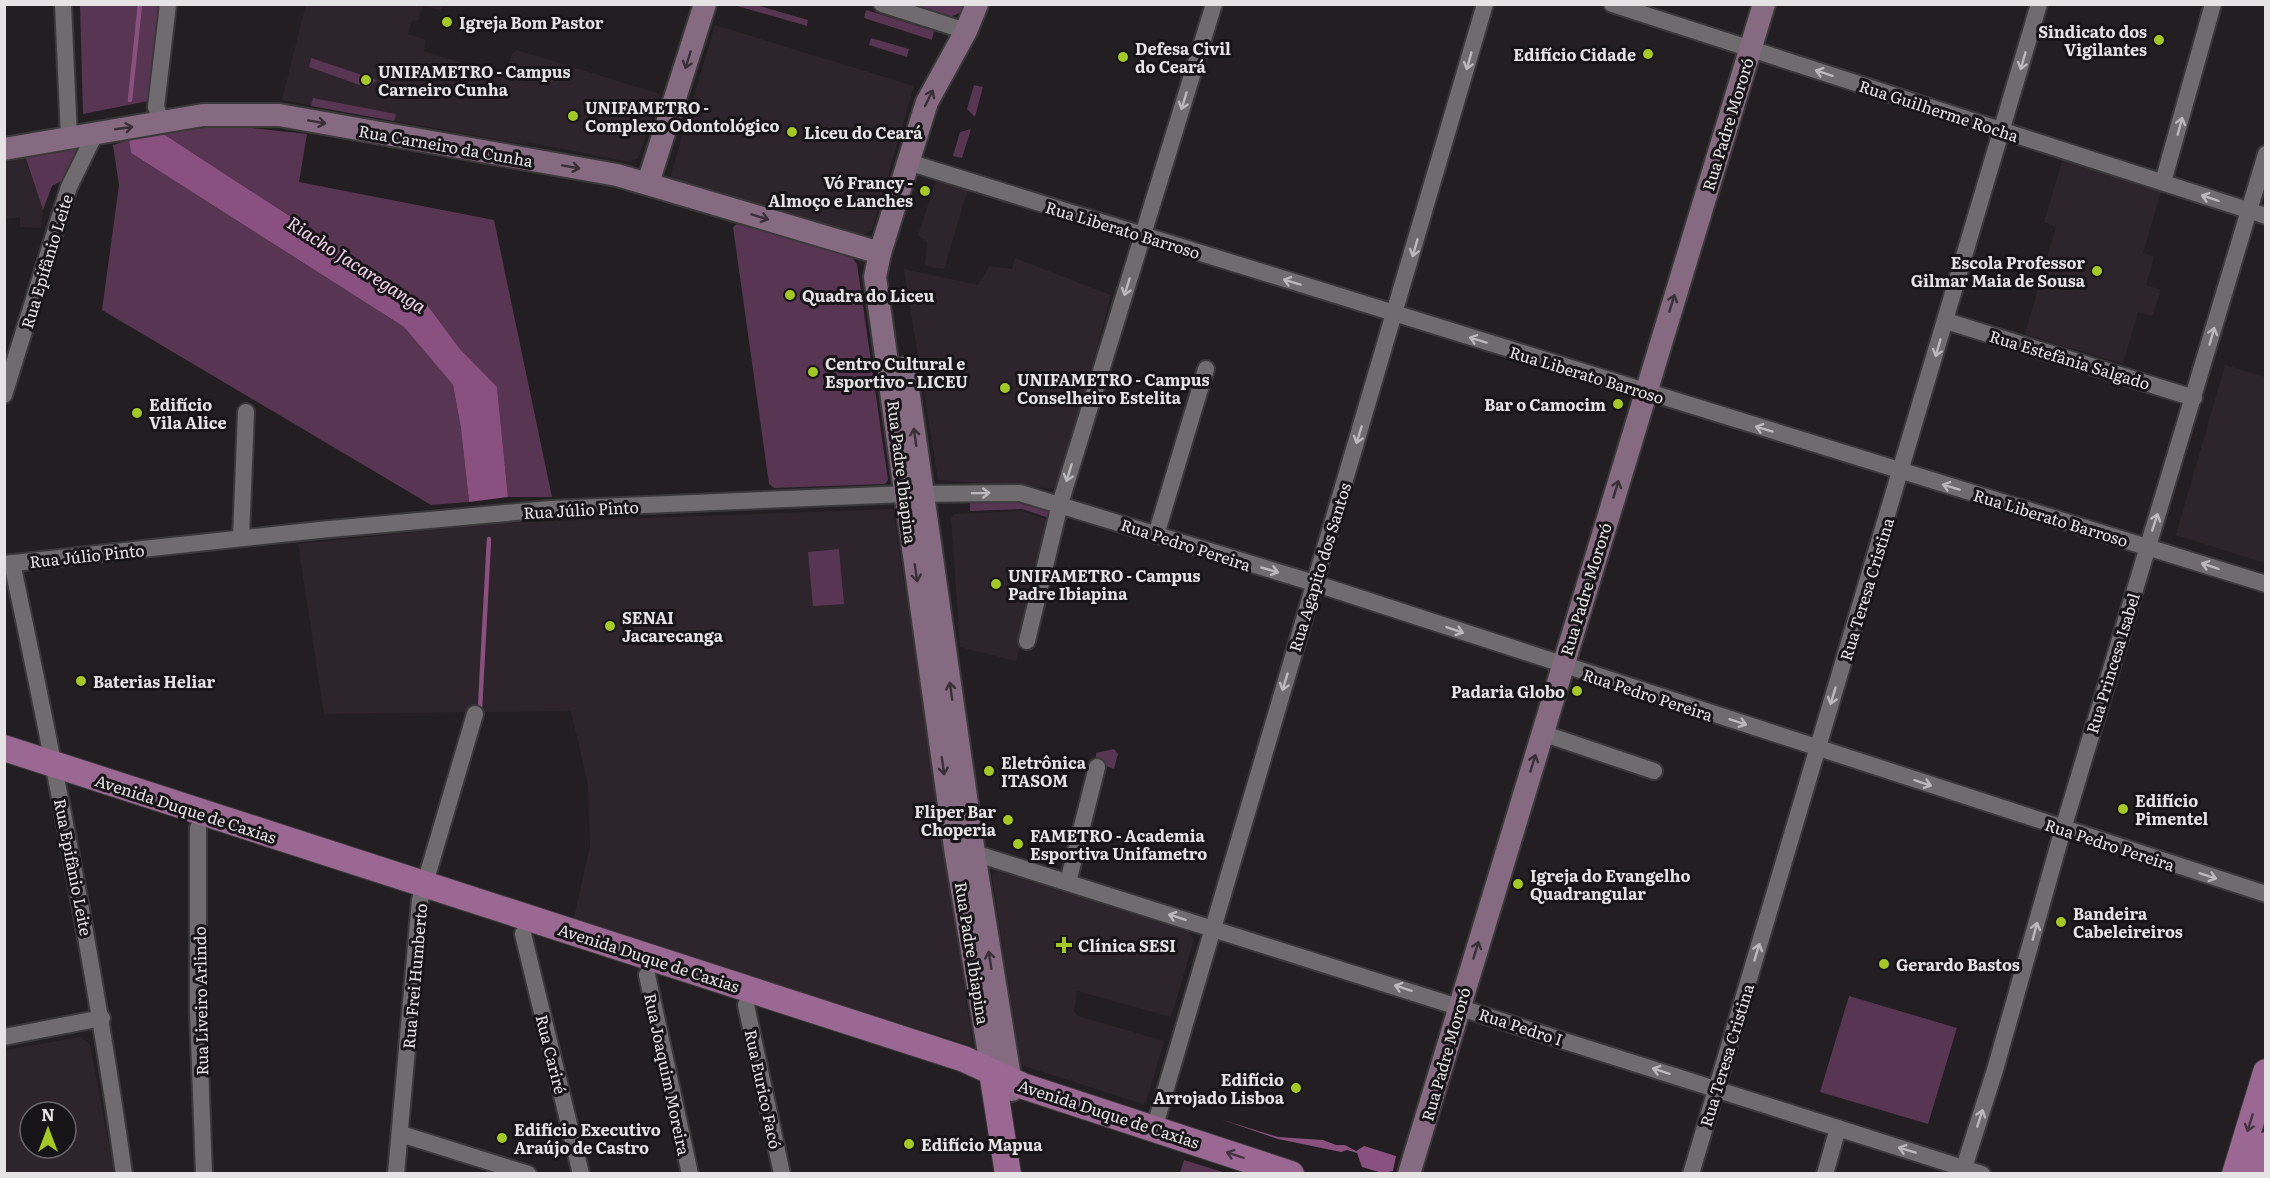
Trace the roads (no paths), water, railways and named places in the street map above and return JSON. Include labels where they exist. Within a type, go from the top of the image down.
[{"type":"main road","name":"Avenida Duque de Caxias","points":[[4,748],[56,773],[198,828],[422,892],[523,934],[616,956],[647,975],[1002,1082],[1291,1173]]},
{"type":"main road","name":"Avenida Duque de Caxias","points":[[4,764],[56,773],[616,956],[963,1059],[1002,1082]]},
{"type":"main road","points":[[2235,1173],[2265,1072]]},
{"type":"main road","name":"Rua Padre Ibiapina","points":[[1002,1082],[1008,1173]]},
{"type":"main road","points":[[2257,1173],[2265,1145]]},
{"type":"street","points":[[63,4],[69,137]]},
{"type":"street","points":[[162,123],[156,107],[168,4]]},
{"type":"street","points":[[648,183],[705,4]]},
{"type":"street","points":[[882,4],[966,31]]},
{"type":"street","name":"Rua Padre Ibiapina","points":[[977,4],[966,31],[927,102],[880,253],[875,277],[914,495],[965,850],[1002,1082]]},
{"type":"street","points":[[1027,641],[1059,504],[1214,4]]},
{"type":"street","name":"Rua Agapito dos Santos","points":[[1154,1129],[1211,928],[1395,314],[1485,4]]},
{"type":"street","name":"Rua Padre Mororó","points":[[1409,1173],[1764,4]]},
{"type":"street","name":"Rua Teresa Cristina","points":[[1690,1173],[2039,4]]},
{"type":"street","points":[[2163,182],[2213,4]]},
{"type":"street","name":"Rua Guilherme Rocha","points":[[1619,6],[2265,216]]},
{"type":"street","name":"Rua Carneiro da Cunha","points":[[4,149],[96,132],[227,114],[279,115],[648,183],[880,253]]},
{"type":"street","name":"Rua Epifânio Leite","points":[[4,395],[9,368],[69,188],[96,132]]},
{"type":"street","name":"Rua Princesa Isabel","points":[[1963,1170],[2265,154]]},
{"type":"street","name":"Rua Liberato Barroso","points":[[908,162],[2265,584]]},
{"type":"street","name":"Rua Estefânia Salgado","points":[[1946,321],[2194,398]]},
{"type":"street","points":[[1156,535],[1206,369]]},
{"type":"street","points":[[241,534],[246,412]]},
{"type":"street","name":"Rua Pedro Pereira","points":[[914,495],[1020,493],[1059,504],[1314,583],[1562,666],[2265,894]]},
{"type":"street","name":"Rua Júlio Pinto","points":[[8,564],[241,534],[550,509],[914,495]]},
{"type":"street","name":"Rua Epifânio Leite","points":[[8,564],[56,773],[102,1018],[124,1173]]},
{"type":"street","name":"Rua Frei Humberto","points":[[396,1173],[422,892],[475,714]]},
{"type":"street","points":[[1542,733],[1654,771]]},
{"type":"street","points":[[1068,882],[1097,767]]},
{"type":"street","name":"Rua Liveiro Arlindo","points":[[198,828],[198,1012],[204,1173]]},
{"type":"street","name":"Rua Pedro I","points":[[965,850],[1716,1088],[1963,1170],[1982,1173]]},
{"type":"street","name":"Rua Cariré","points":[[523,934],[581,1173]]},
{"type":"street","name":"Rua Joaquim Moreira","points":[[647,975],[690,1173]]},
{"type":"street","name":"Rua Eurico Facó","points":[[746,1005],[782,1173]]},
{"type":"street","points":[[4,1037],[102,1018]]},
{"type":"street","points":[[1825,1173],[1838,1128]]},
{"type":"street","points":[[401,1134],[528,1173]]},
{"type":"water","points":[[162,133],[428,306],[460,349],[497,387],[508,497],[469,502],[461,429],[453,385],[404,327],[131,153],[129,140]]},
{"type":"water","points":[[1220,1119],[1278,1137],[1323,1140],[1336,1145],[1345,1145],[1356,1151],[1364,1146],[1396,1156],[1393,1171],[1382,1173],[1362,1167],[1357,1153],[1347,1150],[1341,1152],[1278,1139]]},
{"type":"waterway","name":"Riacho Jacareganga","points":[[130,100],[140,4]]},
{"type":"waterway","name":"Riacho Jacareganga","points":[[480,708],[489,539]]},
{"type":"place","name":"Igreja Bom Pastor","points":[[447,22]]},
{"type":"place","name":"Sindicato dos Vigilantes","points":[[2159,40]]},
{"type":"place","name":"Edifício Cidade","points":[[1648,54]]},
{"type":"place","name":"Defesa Civil do Ceará","points":[[1123,57]]},
{"type":"place","name":"UNIFAMETRO - Campus Carneiro Cunha","points":[[366,80]]},
{"type":"place","name":"UNIFAMETRO - Complexo Odontológico","points":[[573,116]]},
{"type":"place","name":"Liceu do Ceará","points":[[792,132]]},
{"type":"place","name":"Vó Francy - Almoço e Lanches","points":[[925,191]]},
{"type":"place","name":"Escola Professor Gilmar Maia de Sousa","points":[[2097,271]]},
{"type":"place","name":"Quadra do Liceu","points":[[790,295]]},
{"type":"place","name":"Centro Cultural e Esportivo - LICEU","points":[[813,372]]},
{"type":"place","name":"UNIFAMETRO - Campus Conselheiro Estelita","points":[[1005,388]]},
{"type":"place","name":"Bar o Camocim","points":[[1618,404]]},
{"type":"place","name":"Edifício Vila Alice","points":[[137,413]]},
{"type":"place","name":"UNIFAMETRO - Campus Padre Ibiapina","points":[[996,584]]},
{"type":"place","name":"SENAI Jacarecanga","points":[[610,626]]},
{"type":"place","name":"Baterias Heliar","points":[[81,681]]},
{"type":"place","name":"Padaria Globo","points":[[1577,691]]},
{"type":"place","name":"Eletrônica ITASOM","points":[[989,771]]},
{"type":"place","name":"Edifício Pimentel","points":[[2123,809]]},
{"type":"place","name":"Fliper Bar Choperia","points":[[1008,820]]},
{"type":"place","name":"FAMETRO - Academia Esportiva Unifametro","points":[[1018,844]]},
{"type":"place","name":"Igreja do Evangelho Quadrangular","points":[[1518,884]]},
{"type":"place","name":"Bandeira Cabeleireiros","points":[[2061,922]]},
{"type":"place","name":"Clínica SESI","points":[[1064,945]]},
{"type":"place","name":"Gerardo Bastos","points":[[1884,964]]},
{"type":"place","name":"Edifício Arrojado Lisboa","points":[[1296,1088]]},
{"type":"place","name":"Edifício Executivo Araújo de Castro","points":[[502,1138]]},
{"type":"place","name":"Edifício Mapua","points":[[909,1144]]}]
